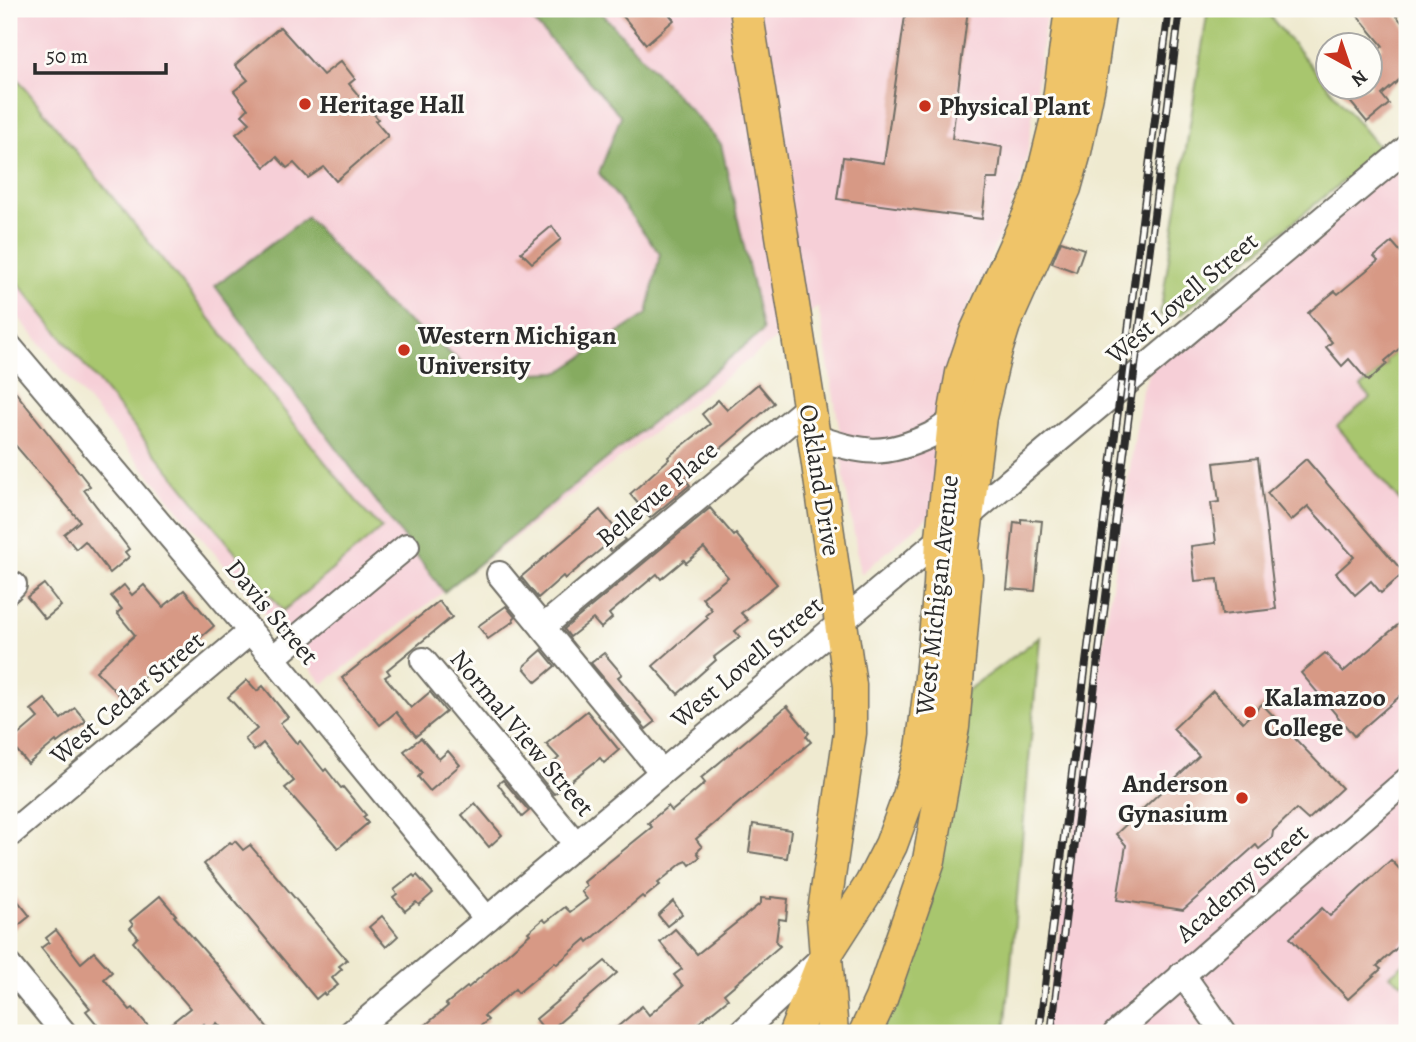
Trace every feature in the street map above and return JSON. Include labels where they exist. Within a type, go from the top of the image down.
[{"type":"main road","name":"Oakland Drive","points":[[747,9],[850,685],[850,733],[823,918],[832,1033]]},
{"type":"main road","points":[[1063,149],[1061,93],[1071,9]]},
{"type":"main road","points":[[1063,149],[1089,85],[1100,9]]},
{"type":"main road","name":"West Michigan Avenue","points":[[796,1033],[826,954],[871,884],[891,845],[909,796],[922,748],[930,687],[942,537],[967,418],[995,354],[1004,325],[1065,188],[1063,149]]},
{"type":"main road","name":"West Michigan Avenue","points":[[865,1033],[881,999],[929,860],[953,727],[966,577],[963,549],[968,516],[967,418]]},
{"type":"street","name":"West Lovell Street","points":[[351,1033],[1407,148]]},
{"type":"street","name":"Davis Street","points":[[10,350],[273,658],[487,919]]},
{"type":"street","points":[[811,422],[850,449],[870,452],[896,450],[967,418]]},
{"type":"street","name":"Bellevue Place","points":[[543,627],[811,422]]},
{"type":"street","points":[[273,658],[407,546]]},
{"type":"street","points":[[499,574],[662,771]]},
{"type":"street","name":"West Cedar Street","points":[[9,835],[250,632]]},
{"type":"street","name":"Normal View Street","points":[[423,660],[576,844]]},
{"type":"street","name":"Academy Street","points":[[1116,1033],[1182,974],[1404,791]]},
{"type":"street","points":[[741,1033],[826,954]]},
{"type":"street","points":[[9,966],[64,1033]]},
{"type":"street","points":[[1182,974],[1224,1033]]},
{"type":"shaded area","name":"Western Michigan University","points":[[9,9],[1047,9],[1021,183],[982,278],[957,329],[935,511],[861,574],[818,307],[323,684],[9,306]]},
{"type":"shaded area","name":"Kalamazoo College","points":[[1407,148],[1407,1033],[1043,1033],[1142,390],[1157,356]]},
{"type":"green space","points":[[522,9],[598,9],[721,144],[763,331],[444,592],[215,286],[307,217],[381,300],[478,375],[560,372],[647,314],[660,254],[599,173],[621,116]]},
{"type":"green space","points":[[1208,9],[1264,9],[1314,69],[1314,102],[1341,102],[1381,150],[1180,315],[1160,315]]},
{"type":"green space","points":[[9,68],[366,513],[382,528],[283,611],[9,272]]},
{"type":"green space","points":[[1407,342],[1407,510],[1337,426],[1370,398],[1361,387]]},
{"type":"green space","points":[[1040,637],[1005,1033],[865,1033],[881,999],[955,699]]},
{"type":"green space","points":[[1407,961],[1407,981],[1402,984],[1390,975]]},
{"type":"building","points":[[617,9],[665,9],[674,20],[646,44]]},
{"type":"building","name":"Physical Plant","points":[[906,9],[968,9],[952,139],[1002,147],[998,179],[987,179],[982,219],[837,199],[843,157],[884,163]]},
{"type":"building","points":[[1352,9],[1391,9],[1407,29],[1407,73],[1384,93],[1384,32],[1371,32]]},
{"type":"building","name":"Heritage Hall","points":[[280,27],[323,75],[341,61],[355,79],[349,84],[378,119],[375,121],[388,136],[336,181],[324,167],[308,178],[294,163],[287,168],[277,157],[265,167],[236,134],[250,123],[242,115],[248,109],[234,91],[248,80],[235,65]]},
{"type":"building","points":[[1384,98],[1389,104],[1367,122],[1351,102],[1384,102]]},
{"type":"building","points":[[552,226],[561,239],[532,263],[521,252]]},
{"type":"building","points":[[1061,241],[1084,249],[1076,272],[1052,263]]},
{"type":"building","points":[[1392,242],[1407,259],[1407,342],[1385,361],[1387,364],[1368,381],[1349,359],[1342,366],[1326,347],[1332,342],[1308,313],[1335,291],[1338,294],[1378,261],[1374,257]]},
{"type":"building","points":[[9,384],[90,486],[84,490],[129,549],[125,552],[129,557],[110,573],[85,541],[76,549],[64,534],[80,521],[9,438]]},
{"type":"building","points":[[758,384],[774,403],[685,479],[690,485],[650,518],[630,494],[669,459],[668,457],[710,424],[702,414],[718,400],[727,410]]},
{"type":"building","points":[[1258,458],[1276,609],[1222,615],[1218,579],[1195,581],[1191,546],[1216,543],[1211,503],[1219,502],[1214,463]]},
{"type":"building","points":[[1306,459],[1404,573],[1381,593],[1371,581],[1355,595],[1336,573],[1354,557],[1308,506],[1291,521],[1267,493]]},
{"type":"building","points":[[710,508],[734,536],[736,534],[777,584],[741,613],[748,620],[735,631],[740,637],[714,657],[716,660],[678,694],[653,666],[708,618],[706,615],[712,610],[702,598],[728,577],[704,548],[661,579],[657,574],[609,614],[612,618],[601,628],[593,619],[570,637],[564,629]]},
{"type":"building","points":[[600,510],[625,540],[611,551],[604,547],[565,579],[563,576],[538,598],[521,577]]},
{"type":"building","points":[[1021,519],[1042,521],[1035,591],[1007,589],[1014,522],[1021,523]]},
{"type":"building","points":[[44,584],[61,606],[45,619],[27,597]]},
{"type":"building","points":[[124,585],[132,595],[144,585],[163,607],[184,590],[214,626],[179,656],[176,652],[148,677],[146,675],[120,696],[96,671],[135,635],[117,613],[122,609],[111,596]]},
{"type":"building","points":[[439,601],[452,617],[387,670],[390,674],[385,677],[411,708],[430,692],[446,712],[416,736],[396,712],[380,725],[342,678]]},
{"type":"building","points":[[506,606],[515,617],[514,621],[488,639],[478,626]]},
{"type":"building","points":[[1407,617],[1407,690],[1354,736],[1301,673],[1325,653],[1343,672]]},
{"type":"building","points":[[542,650],[555,666],[536,682],[524,668]]},
{"type":"building","points":[[604,653],[622,674],[618,677],[655,722],[646,729],[591,663]]},
{"type":"building","points":[[247,680],[257,691],[263,686],[288,717],[280,723],[297,744],[300,741],[324,771],[326,769],[341,788],[343,787],[366,815],[363,817],[368,823],[338,848],[285,788],[294,781],[263,743],[254,751],[245,739],[257,729],[228,697]]},
{"type":"building","name":"Anderson Gynasium","points":[[1213,691],[1243,722],[1262,704],[1342,788],[1308,820],[1296,809],[1273,831],[1272,838],[1259,849],[1256,845],[1183,910],[1117,900],[1126,845],[1116,834],[1199,756],[1173,729]]},
{"type":"building","points":[[45,699],[61,719],[75,708],[86,721],[28,764],[10,742],[38,718],[31,710]]},
{"type":"building","points":[[787,706],[809,733],[806,736],[811,742],[696,839],[702,847],[697,852],[700,857],[690,865],[687,861],[682,863],[658,883],[660,885],[644,898],[642,896],[588,942],[586,939],[518,993],[515,989],[484,1016],[488,1020],[472,1033],[416,1033],[448,1006],[446,1004],[530,934],[528,932],[543,919],[546,922],[565,907],[570,912],[587,899],[581,891],[587,886],[584,882],[652,827],[648,823],[668,806],[672,811],[705,783],[701,778]]},
{"type":"building","points":[[587,711],[619,750],[604,763],[600,758],[554,794],[538,775],[559,758],[546,744]]},
{"type":"building","points":[[421,738],[439,759],[448,751],[460,765],[430,791],[418,777],[422,773],[404,751]]},
{"type":"building","points":[[503,780],[529,811],[522,817],[498,784]]},
{"type":"building","points":[[475,803],[502,835],[489,847],[462,815]]},
{"type":"building","points":[[753,824],[791,830],[787,858],[749,852]]},
{"type":"building","points":[[235,841],[243,850],[250,845],[347,960],[339,966],[342,969],[332,978],[338,985],[325,995],[323,993],[316,999],[204,864],[230,842],[232,844]]},
{"type":"building","points":[[1391,860],[1407,877],[1407,939],[1377,966],[1381,969],[1348,999],[1290,938],[1322,908],[1330,916]]},
{"type":"building","points":[[413,875],[417,875],[433,893],[419,905],[416,902],[405,911],[393,897],[397,894],[394,890]]},
{"type":"building","points":[[9,890],[30,916],[9,933]]},
{"type":"building","points":[[160,896],[272,1033],[226,1033],[217,1023],[209,1030],[204,1024],[193,1033],[159,1033],[190,1008],[133,942],[138,937],[130,928],[133,925],[130,921]]},
{"type":"building","points":[[761,898],[788,899],[786,920],[779,919],[776,942],[780,946],[724,994],[728,999],[695,1026],[701,1033],[610,1033],[642,1006],[649,1015],[683,986],[674,975],[682,969],[660,942],[675,929],[697,954],[761,903]]},
{"type":"building","points":[[673,901],[682,914],[667,926],[658,915]]},
{"type":"building","points":[[382,916],[398,936],[386,947],[369,927]]},
{"type":"building","points":[[56,930],[81,963],[94,952],[112,972],[104,979],[154,1033],[104,1033],[86,1011],[90,1008],[41,948],[49,942],[46,938]]},
{"type":"building","points":[[605,961],[617,973],[547,1033],[536,1019]]},
{"type":"railway","points":[[1039,1033],[1169,9]]},
{"type":"railway","points":[[1051,1033],[1180,9]]},
{"type":"place","name":"Heritage Hall","points":[[305,104]]},
{"type":"place","name":"Physical Plant","points":[[925,106]]},
{"type":"place","name":"Western Michigan University","points":[[404,350]]},
{"type":"place","name":"Kalamazoo College","points":[[1250,712]]},
{"type":"place","name":"Anderson Gynasium","points":[[1242,798]]}]
